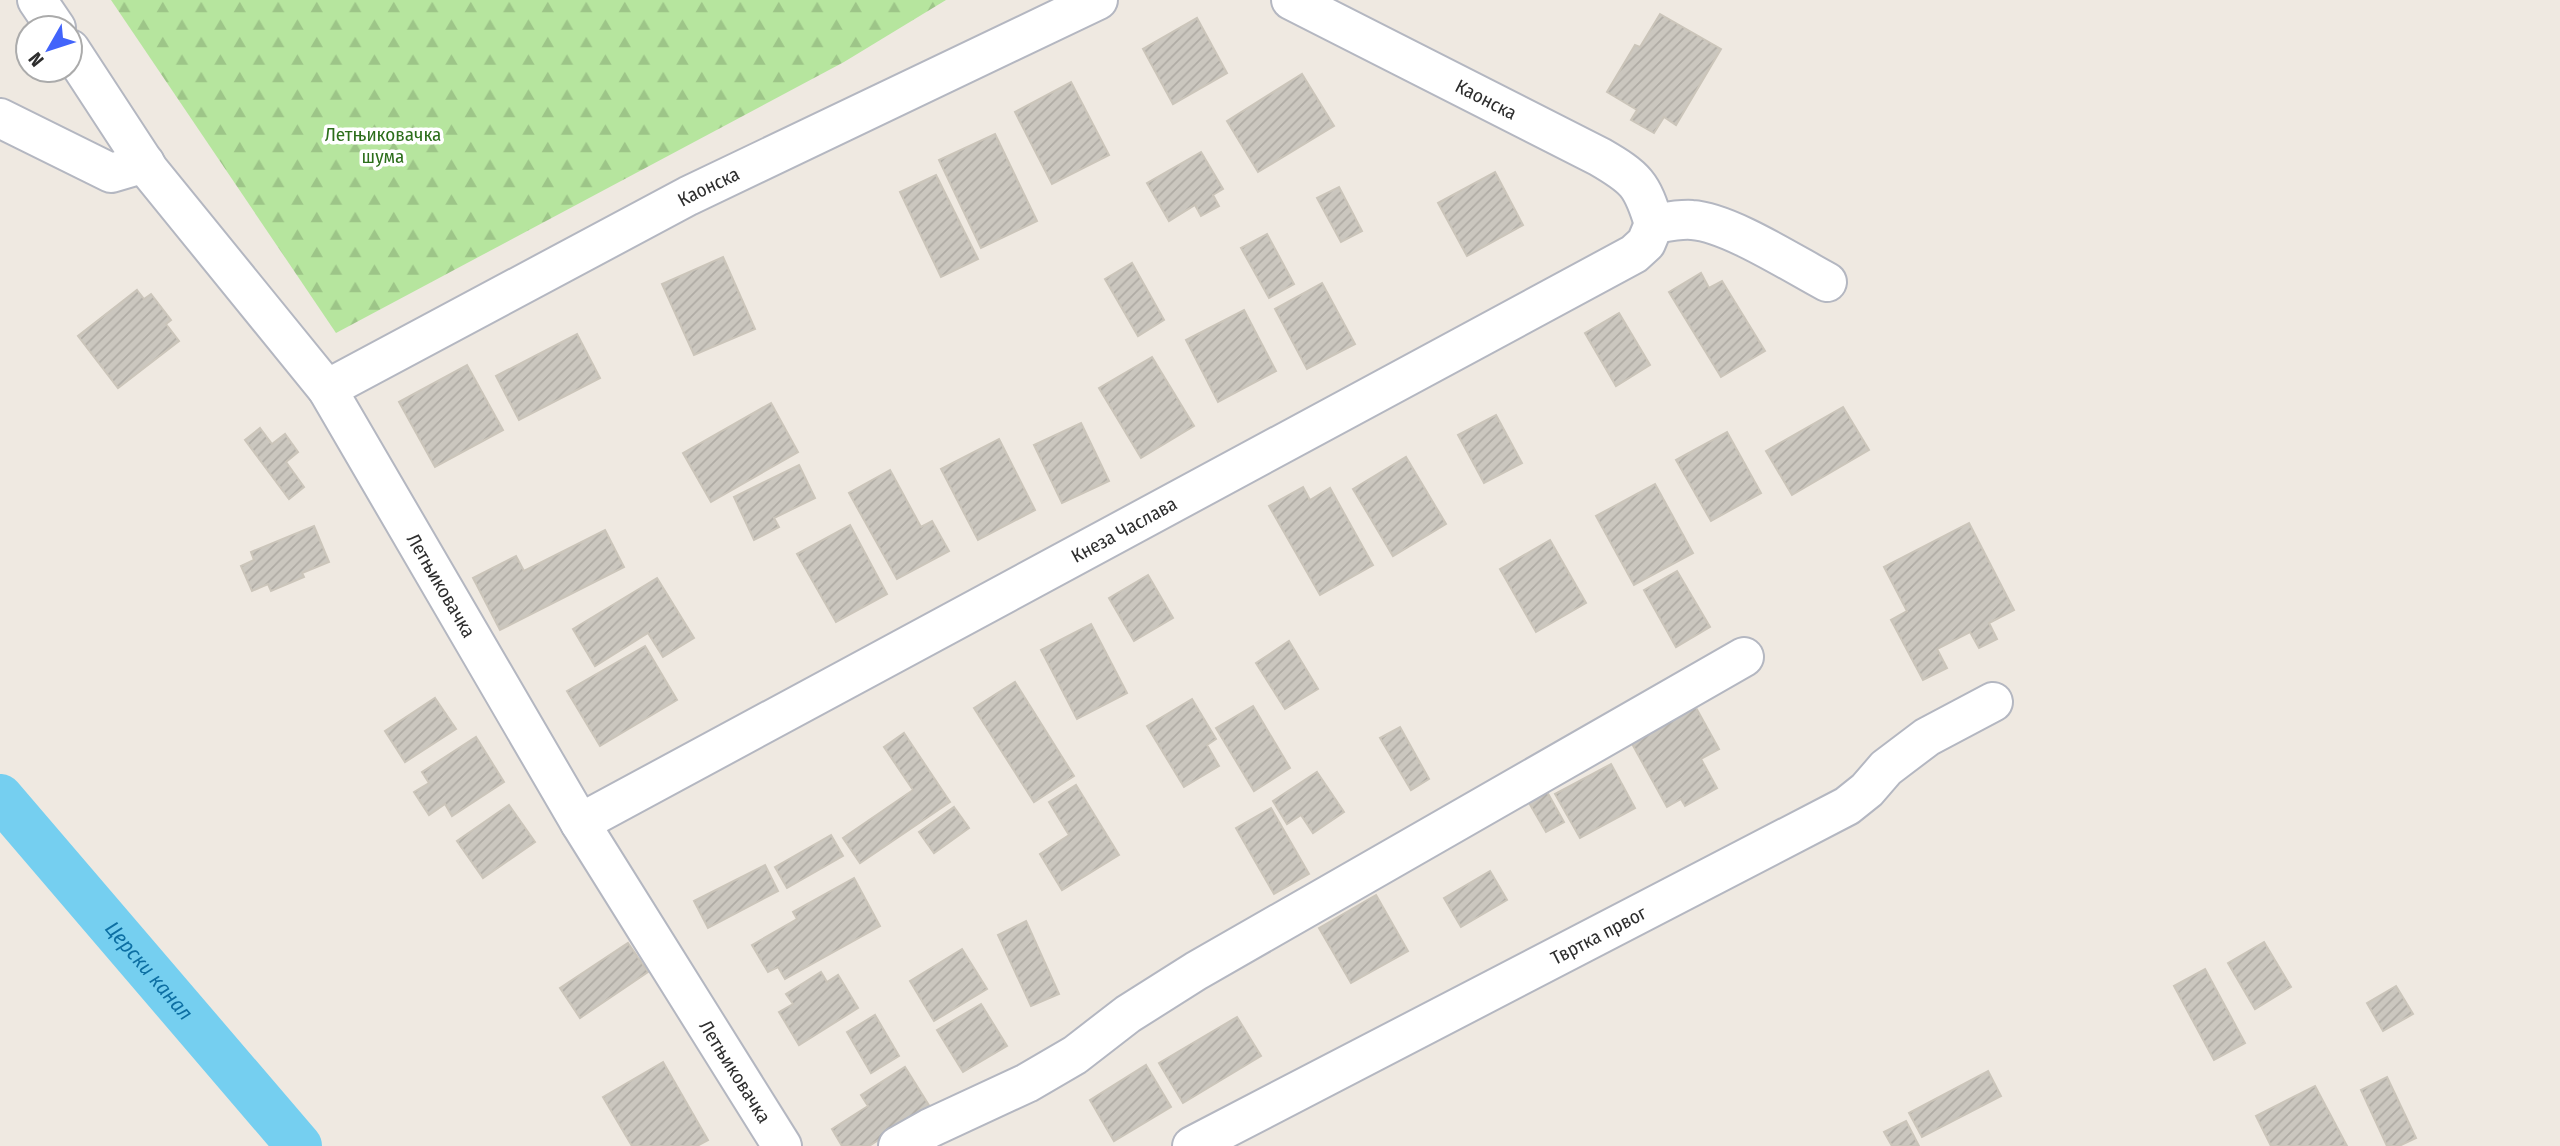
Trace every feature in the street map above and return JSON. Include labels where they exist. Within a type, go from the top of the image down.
[{"type":"street","name":"Каонска","points":[[327,389],[688,196],[1098,0]]},
{"type":"street","name":"Каонска","points":[[1291,0],[1601,157],[1625,172],[1645,193],[1654,224]]},
{"type":"street","name":"Летњиковачка","points":[[84,70],[145,163],[327,389],[580,823],[782,1146]]},
{"type":"street","points":[[0,118],[111,173],[145,163]]},
{"type":"street","points":[[1654,224],[1690,219],[1706,222],[1730,231],[1827,282]]},
{"type":"street","name":"Кнеза Часлава","points":[[580,823],[1634,254],[1646,243],[1654,224]]},
{"type":"street","points":[[898,1146],[930,1128],[1027,1083],[1075,1055],[1128,1014],[1196,971],[1744,657]]},
{"type":"street","name":"Твртка првог","points":[[1192,1146],[1847,806],[1867,790],[1886,768],[1927,737],[1993,702]]},
{"type":"green space","name":"Летњиковачка шума","points":[[111,0],[946,0],[844,62],[336,333]]},
{"type":"building","points":[[1660,14],[1721,49],[1676,125],[1664,117],[1654,133],[1631,120],[1637,110],[1607,92],[1635,45],[1640,47]]},
{"type":"building","points":[[1197,18],[1227,73],[1173,104],[1143,49]]},
{"type":"building","points":[[1302,74],[1334,126],[1258,172],[1227,121]]},
{"type":"building","points":[[1071,82],[1109,155],[1052,184],[1015,112]]},
{"type":"building","points":[[995,134],[1037,221],[981,248],[939,160]]},
{"type":"building","points":[[1201,152],[1223,189],[1213,195],[1219,206],[1201,216],[1195,205],[1169,221],[1147,183]]},
{"type":"building","points":[[1495,172],[1523,225],[1467,256],[1438,203]]},
{"type":"building","points":[[936,175],[978,259],[941,277],[900,192]]},
{"type":"building","points":[[1339,187],[1362,231],[1341,242],[1317,198]]},
{"type":"building","points":[[1267,234],[1294,284],[1269,298],[1241,248]]},
{"type":"building","points":[[723,257],[755,329],[694,355],[662,284]]},
{"type":"building","points":[[1132,263],[1164,320],[1138,336],[1105,279]]},
{"type":"building","points":[[1701,273],[1709,288],[1722,281],[1765,351],[1721,377],[1669,292]]},
{"type":"building","points":[[1322,283],[1355,344],[1307,369],[1275,309]]},
{"type":"building","points":[[137,290],[144,299],[151,294],[171,320],[166,324],[179,341],[118,388],[78,336]]},
{"type":"building","points":[[1244,310],[1276,371],[1218,402],[1186,340]]},
{"type":"building","points":[[1619,313],[1650,365],[1616,386],[1585,333]]},
{"type":"building","points":[[577,334],[600,378],[519,420],[496,376]]},
{"type":"building","points":[[1152,357],[1194,426],[1141,458],[1099,388]]},
{"type":"building","points":[[467,365],[503,430],[435,467],[399,402]]},
{"type":"building","points":[[771,403],[798,452],[711,502],[683,453]]},
{"type":"building","points":[[1843,407],[1869,450],[1792,495],[1766,451]]},
{"type":"building","points":[[1496,415],[1522,463],[1484,483],[1458,435]]},
{"type":"building","points":[[1081,423],[1109,481],[1062,503],[1034,445]]},
{"type":"building","points":[[260,428],[272,444],[285,434],[298,452],[286,462],[304,487],[289,499],[245,440]]},
{"type":"building","points":[[1727,432],[1761,493],[1711,521],[1676,460]]},
{"type":"building","points":[[999,439],[1035,510],[978,540],[941,469]]},
{"type":"building","points":[[1406,457],[1446,524],[1393,556],[1353,489]]},
{"type":"building","points":[[799,465],[815,498],[774,518],[779,527],[754,540],[734,497]]},
{"type":"building","points":[[890,470],[921,527],[932,521],[949,551],[897,579],[849,493]]},
{"type":"building","points":[[1655,484],[1693,553],[1634,585],[1596,516]]},
{"type":"building","points":[[1303,487],[1310,500],[1330,488],[1373,565],[1320,595],[1269,506]]},
{"type":"building","points":[[1969,523],[2014,610],[1989,623],[1997,639],[1979,648],[1970,632],[1937,649],[1947,668],[1923,680],[1891,620],[1907,611],[1884,567]]},
{"type":"building","points":[[850,525],[887,594],[836,622],[797,554]]},
{"type":"building","points":[[314,526],[329,562],[302,573],[304,577],[271,591],[268,584],[252,591],[241,566],[254,560],[251,552]]},
{"type":"building","points":[[605,530],[624,567],[500,630],[473,578],[516,556],[524,571]]},
{"type":"building","points":[[1550,540],[1586,603],[1536,632],[1500,569]]},
{"type":"building","points":[[1677,571],[1710,627],[1676,647],[1644,590]]},
{"type":"building","points":[[1148,575],[1173,618],[1134,641],[1109,598]]},
{"type":"building","points":[[657,578],[694,638],[663,657],[648,633],[595,666],[573,629]]},
{"type":"building","points":[[1091,624],[1127,693],[1077,719],[1041,650]]},
{"type":"building","points":[[1289,641],[1318,689],[1285,709],[1256,663]]},
{"type":"building","points":[[645,646],[677,700],[600,746],[567,691]]},
{"type":"building","points":[[1015,682],[1074,776],[1034,802],[974,708]]},
{"type":"building","points":[[435,698],[456,729],[405,762],[385,731]]},
{"type":"building","points":[[1192,699],[1216,739],[1207,745],[1219,766],[1184,787],[1147,726]]},
{"type":"building","points":[[1253,706],[1290,768],[1254,791],[1216,728]]},
{"type":"building","points":[[1695,706],[1719,749],[1701,759],[1717,788],[1685,806],[1681,799],[1667,807],[1631,742]]},
{"type":"building","points":[[1400,727],[1429,779],[1411,790],[1380,738]]},
{"type":"building","points":[[904,733],[950,802],[860,863],[843,838],[913,790],[884,747]]},
{"type":"building","points":[[476,737],[504,782],[452,816],[445,804],[429,815],[414,792],[429,783],[422,772]]},
{"type":"building","points":[[1611,764],[1635,808],[1580,838],[1555,794]]},
{"type":"building","points":[[1317,772],[1344,812],[1313,833],[1301,815],[1287,824],[1273,801]]},
{"type":"building","points":[[1076,785],[1119,855],[1062,890],[1040,854],[1069,835],[1049,802]]},
{"type":"building","points":[[1546,790],[1564,822],[1546,832],[1528,801]]},
{"type":"building","points":[[509,805],[535,842],[483,878],[457,841]]},
{"type":"building","points":[[954,807],[969,828],[934,853],[919,832]]},
{"type":"building","points":[[1271,808],[1309,874],[1274,894],[1236,828]]},
{"type":"building","points":[[831,835],[843,856],[787,888],[775,867]]},
{"type":"building","points":[[765,865],[778,891],[708,928],[694,901]]},
{"type":"building","points":[[1490,871],[1507,900],[1461,927],[1444,898]]},
{"type":"building","points":[[854,878],[880,926],[785,979],[778,967],[768,972],[752,945],[797,919],[793,912]]},
{"type":"building","points":[[1376,895],[1408,951],[1351,983],[1319,928]]},
{"type":"building","points":[[1026,921],[1059,994],[1031,1006],[998,935]]},
{"type":"building","points":[[2264,942],[2291,987],[2255,1009],[2228,963]]},
{"type":"building","points":[[628,943],[648,972],[580,1018],[560,988]]},
{"type":"building","points":[[962,949],[987,989],[934,1021],[910,981]]},
{"type":"building","points":[[2205,969],[2245,1043],[2214,1060],[2174,986]]},
{"type":"building","points":[[821,972],[827,982],[838,975],[858,1008],[799,1045],[779,1012],[793,1004],[786,994]]},
{"type":"building","points":[[2396,986],[2413,1014],[2383,1031],[2367,1003]]},
{"type":"building","points":[[981,1004],[1007,1046],[963,1072],[937,1030]]},
{"type":"building","points":[[875,1015],[899,1056],[871,1073],[847,1032]]},
{"type":"building","points":[[1237,1017],[1261,1056],[1183,1103],[1159,1063]]},
{"type":"building","points":[[663,1062],[708,1140],[697,1146],[632,1146],[603,1097]]},
{"type":"building","points":[[1146,1065],[1171,1107],[1114,1141],[1090,1100]]},
{"type":"building","points":[[905,1067],[930,1107],[869,1146],[842,1146],[832,1129],[868,1106],[861,1095]]},
{"type":"building","points":[[1988,1071],[2001,1096],[1922,1137],[1909,1113]]},
{"type":"building","points":[[2387,1077],[2416,1138],[2399,1146],[2387,1146],[2361,1090]]},
{"type":"building","points":[[2315,1086],[2347,1146],[2271,1146],[2256,1116]]},
{"type":"building","points":[[1906,1121],[1919,1146],[1892,1146],[1884,1132]]},
{"type":"waterway","name":"Церски канал","points":[[0,797],[299,1146]]}]
